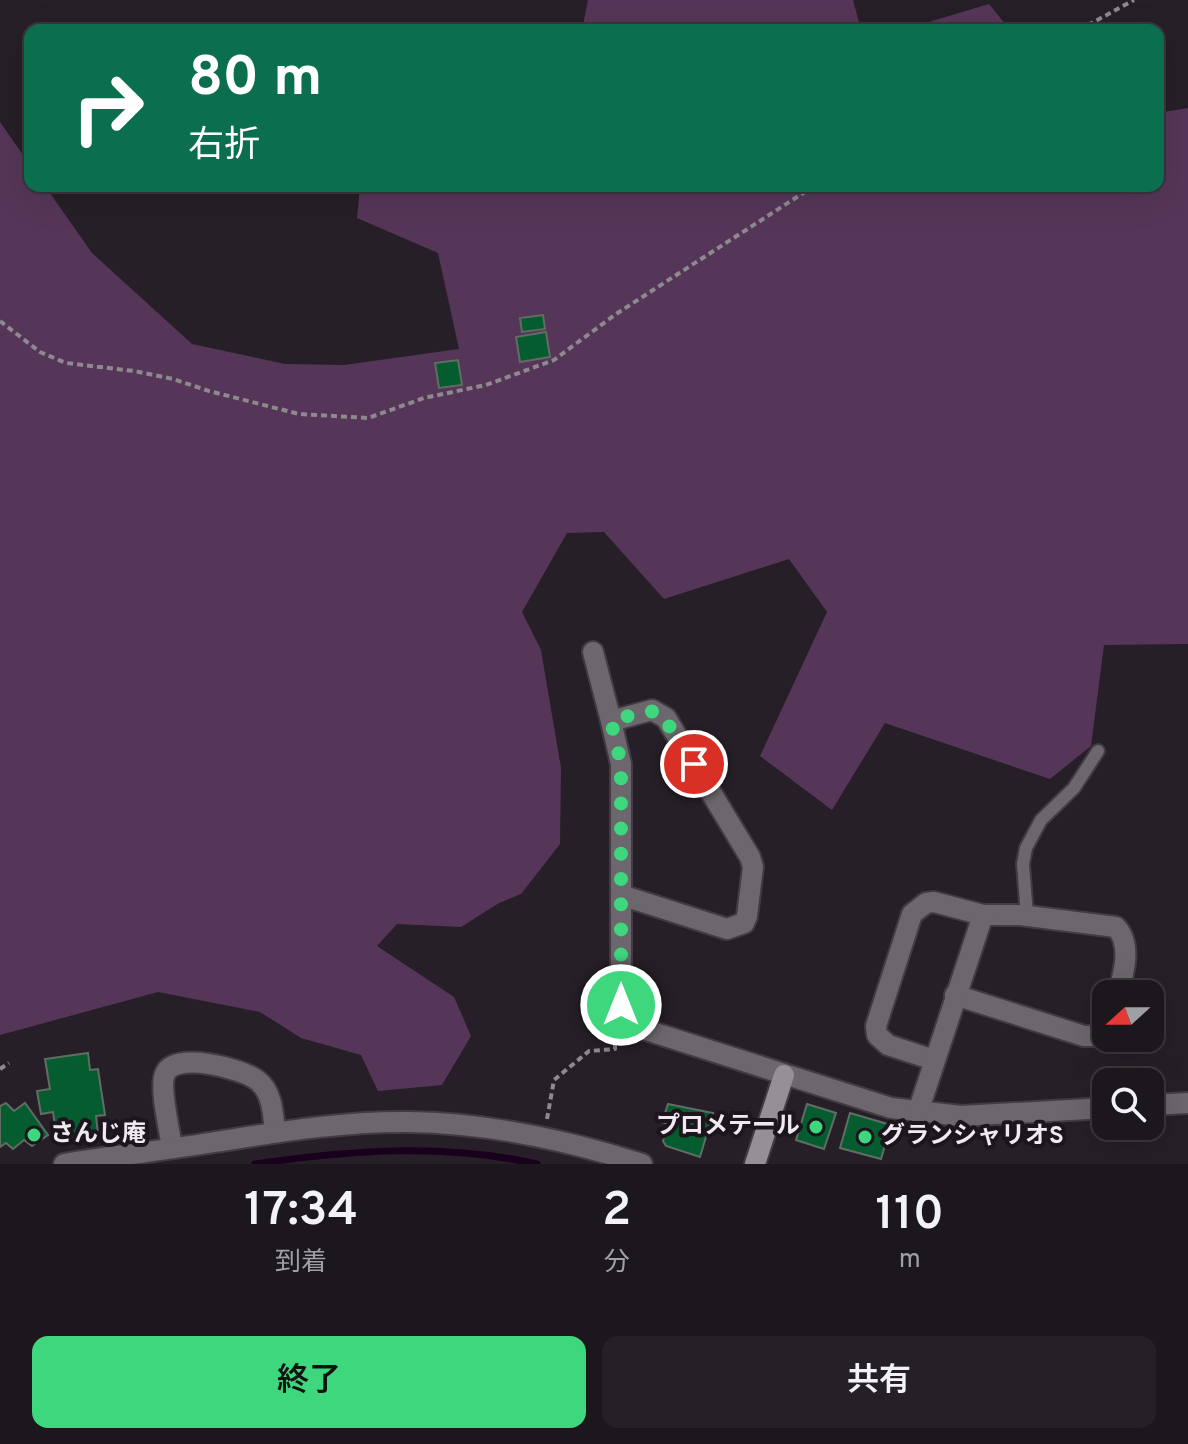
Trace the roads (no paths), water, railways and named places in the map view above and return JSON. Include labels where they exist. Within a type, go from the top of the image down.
[{"type":"street","points":[[593,652],[621,764],[622,1016],[627,1024],[863,1100],[918,1112],[961,1116],[1092,1109]]},
{"type":"street","points":[[611,721],[652,710],[666,718],[750,857],[753,867],[747,916],[737,928],[727,929],[621,895]]},
{"type":"street","points":[[934,1060],[888,1045],[877,1035],[876,1026],[912,914],[926,903],[934,902],[983,915],[1027,916],[1116,927],[1124,935],[1126,945],[1120,980]]},
{"type":"street","points":[[918,1112],[983,915]]},
{"type":"street","points":[[955,995],[1092,1036]]},
{"type":"street","points":[[172,1148],[163,1078],[170,1065],[177,1062],[216,1065],[258,1080],[270,1099],[275,1132]]},
{"type":"street","points":[[755,1164],[784,1075]]},
{"type":"street","points":[[1164,1104],[1188,1103]]},
{"type":"street","points":[[64,1164],[275,1132],[407,1122],[452,1124],[544,1136],[642,1164]]},
{"type":"lane","points":[[1027,916],[1023,864],[1026,848],[1041,820],[1074,788],[1098,751]]},
{"type":"waterway","points":[[255,1164],[326,1155],[396,1151],[467,1153],[537,1164]]},
{"type":"place","name":"プロメテール","points":[[816,1127]]},
{"type":"place","name":"さんじ庵","points":[[34,1135]]},
{"type":"place","name":"グランシャリオS","points":[[865,1137]]}]
